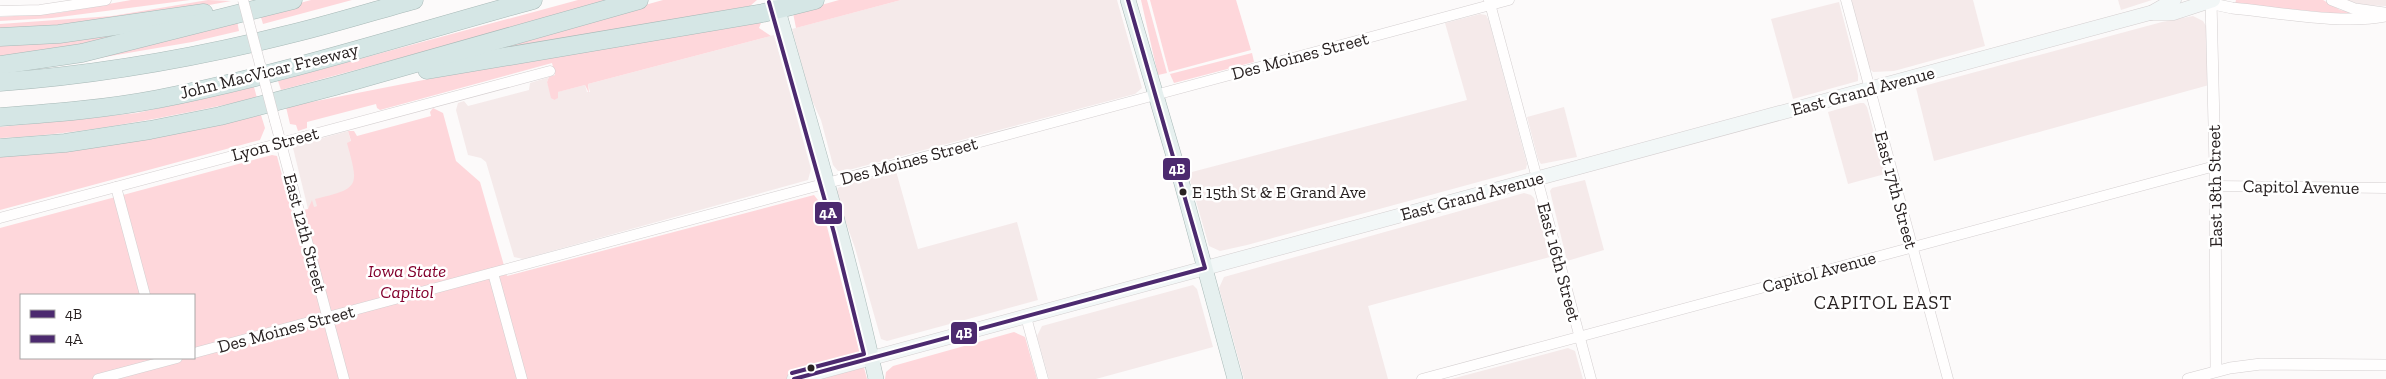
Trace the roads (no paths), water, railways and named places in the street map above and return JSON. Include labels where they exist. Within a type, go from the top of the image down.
[{"type":"highway","points":[[0,37],[58,34],[278,0]]},
{"type":"highway","points":[[0,65],[92,51],[293,0]]},
{"type":"highway","name":"John MacVicar Freeway","points":[[0,82],[128,67],[243,45],[414,0]]},
{"type":"highway","name":"John MacVicar Freeway","points":[[0,117],[74,112],[157,99],[248,79],[533,0]]},
{"type":"highway","points":[[0,148],[65,143],[150,130],[220,116],[335,86],[639,0]]},
{"type":"highway","points":[[335,86],[777,5],[815,0]]},
{"type":"main road","points":[[1128,0],[1182,184],[1235,379]]},
{"type":"main road","name":"East Grand Avenue","points":[[794,379],[2150,13],[2174,0]]},
{"type":"main road","name":"East Grand Avenue","points":[[2150,13],[2172,13],[2212,0]]},
{"type":"main road","points":[[777,5],[826,183],[876,379]]},
{"type":"street","points":[[0,10],[40,10],[66,2],[106,0]]},
{"type":"street","name":"East 12th Street","points":[[243,0],[344,379]]},
{"type":"street","name":"Des Moines Street","points":[[195,353],[1155,95],[1490,2],[1509,0]]},
{"type":"street","name":"East 17th Street","points":[[1846,0],[1948,379]]},
{"type":"street","points":[[2212,0],[2232,8],[2341,18],[2367,19],[2386,15]]},
{"type":"street","name":"East 18th Street","points":[[2212,0],[2216,166],[2216,371]]},
{"type":"street","points":[[2332,0],[2355,9],[2386,15]]},
{"type":"street","name":"East 16th Street","points":[[1490,2],[1591,379]]},
{"type":"street","name":"Lyon Street","points":[[0,218],[550,71]]},
{"type":"street","name":"Capitol Avenue","points":[[1422,379],[1911,246],[2216,166]]},
{"type":"street","name":"Capitol Avenue","points":[[2216,186],[2386,188]]},
{"type":"street","points":[[116,187],[144,294]]},
{"type":"street","points":[[493,273],[522,379]]},
{"type":"street","points":[[1026,317],[1043,379]]},
{"type":"street","points":[[98,379],[162,360]]},
{"type":"street","points":[[2195,378],[2216,371],[2243,366],[2276,363],[2386,365]]},
{"type":"place","name":"E 15th St & E Grand Ave","points":[[1183,192]]},
{"type":"district","name":"CAPITOL EAST","points":[[1883,302]]},
{"type":"park label","name":"Iowa State Capitol","points":[[407,281]]}]
